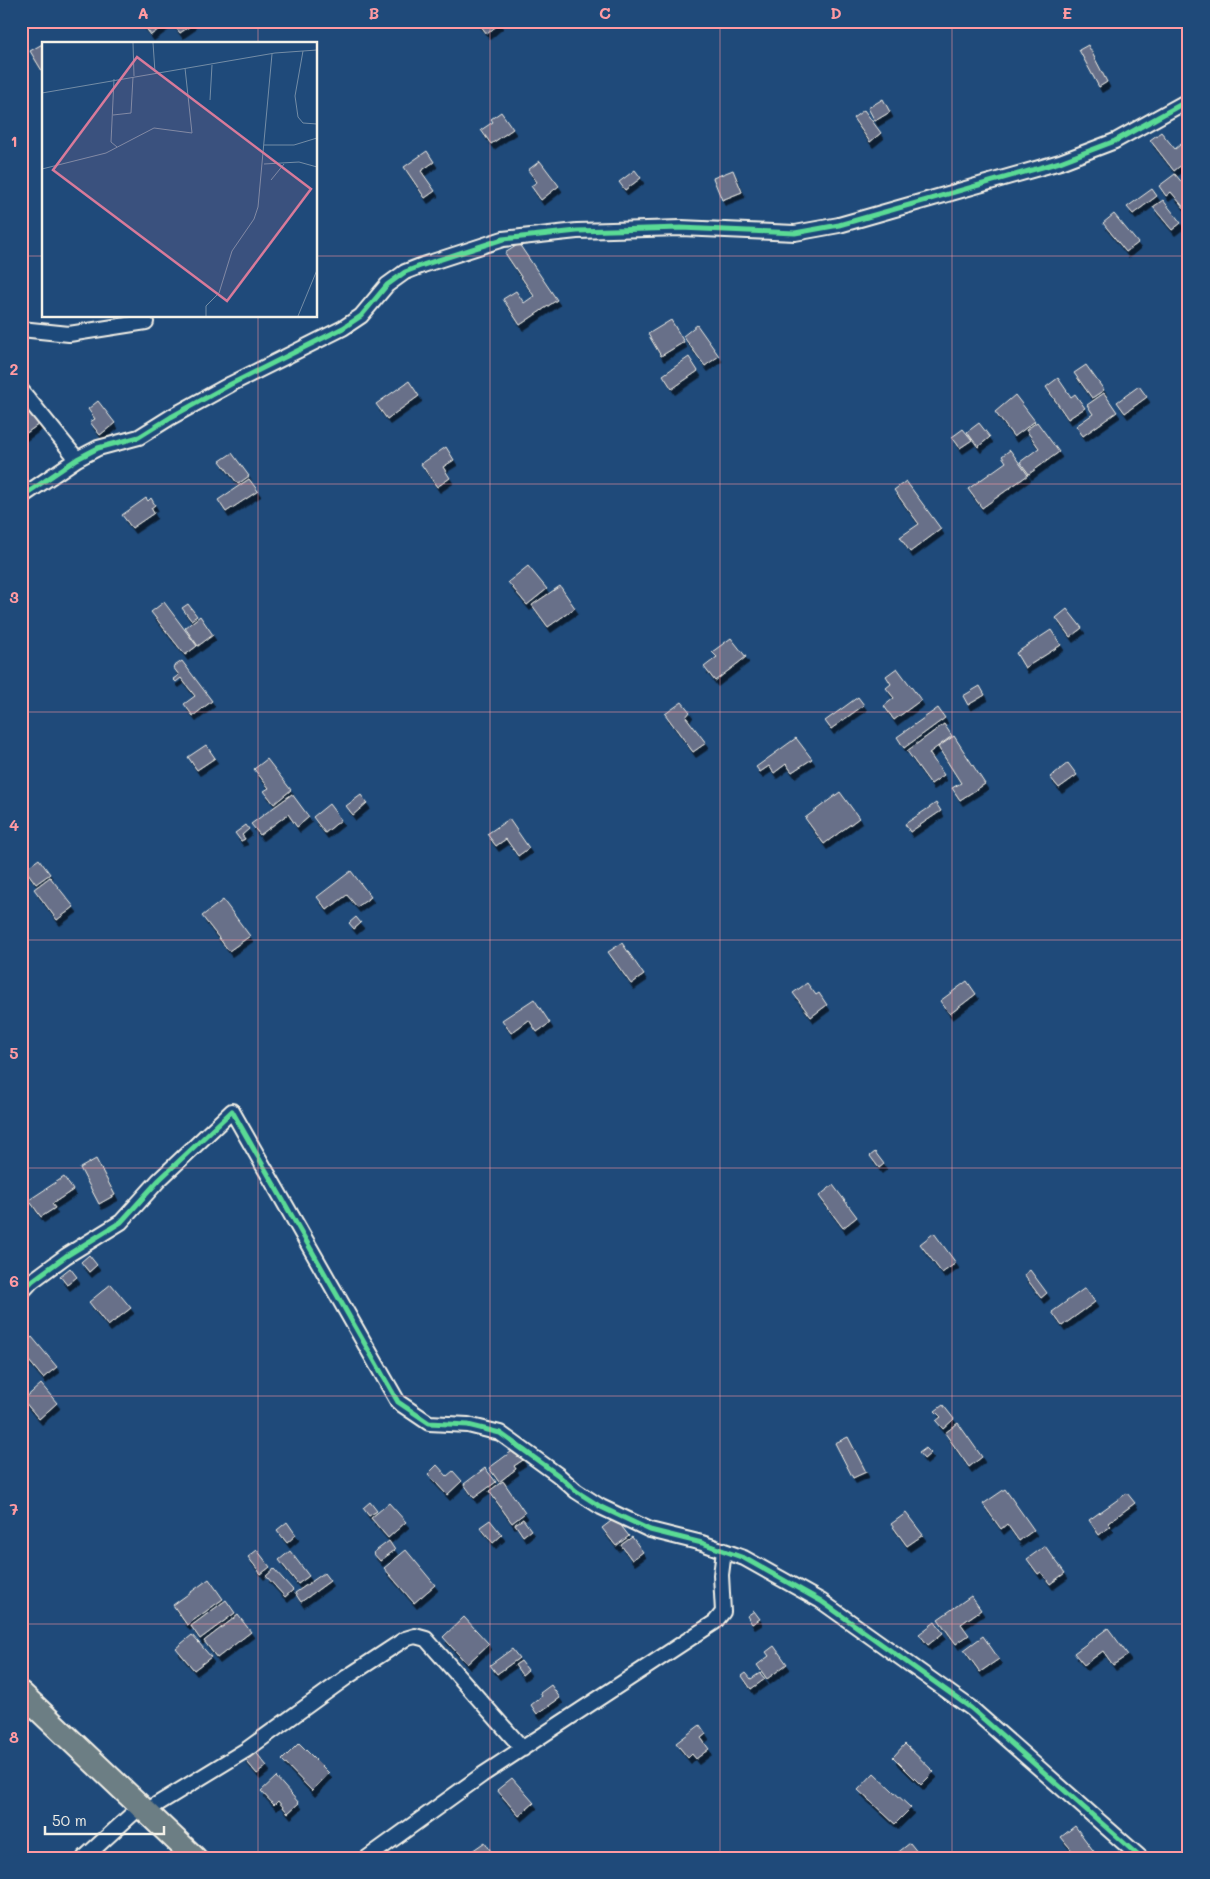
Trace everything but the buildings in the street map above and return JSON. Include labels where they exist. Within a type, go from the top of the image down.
[{"type":"main road","points":[[21,1693],[195,1858]]},
{"type":"street","points":[[21,497],[77,459],[98,448],[138,437],[230,384],[343,328],[361,316],[387,285],[405,272],[441,259],[503,239],[577,231],[682,228],[795,233],[839,225],[1060,162],[1115,141],[1189,100]]},
{"type":"street","points":[[21,329],[69,334],[146,322]]},
{"type":"street","points":[[21,390],[77,459]]},
{"type":"street","points":[[21,1294],[32,1281],[66,1256],[120,1222],[159,1180],[232,1111],[398,1402],[429,1423],[468,1425],[500,1433],[558,1474],[576,1491],[600,1507],[650,1530],[702,1543],[744,1558],[821,1601],[971,1708],[1141,1858]]},
{"type":"street","points":[[367,1858],[482,1775],[720,1617],[722,1612],[721,1575],[724,1551]]},
{"type":"street","points":[[84,1858],[143,1809],[246,1750],[347,1677],[405,1639],[415,1636],[426,1639],[523,1749]]},
{"type":"cycle path","points":[[21,497],[77,459],[98,448],[139,437],[231,384],[343,328],[361,316],[387,285],[405,272],[423,265],[503,239],[577,231],[681,228],[795,233],[839,225],[1060,162],[1115,141],[1189,100]]},
{"type":"cycle path","points":[[21,1293],[32,1281],[66,1256],[121,1222],[159,1180],[232,1111],[398,1402],[429,1423],[468,1425],[500,1433],[558,1475],[576,1491],[601,1507],[650,1530],[702,1543],[744,1558],[821,1601],[971,1708],[1141,1858]]}]
